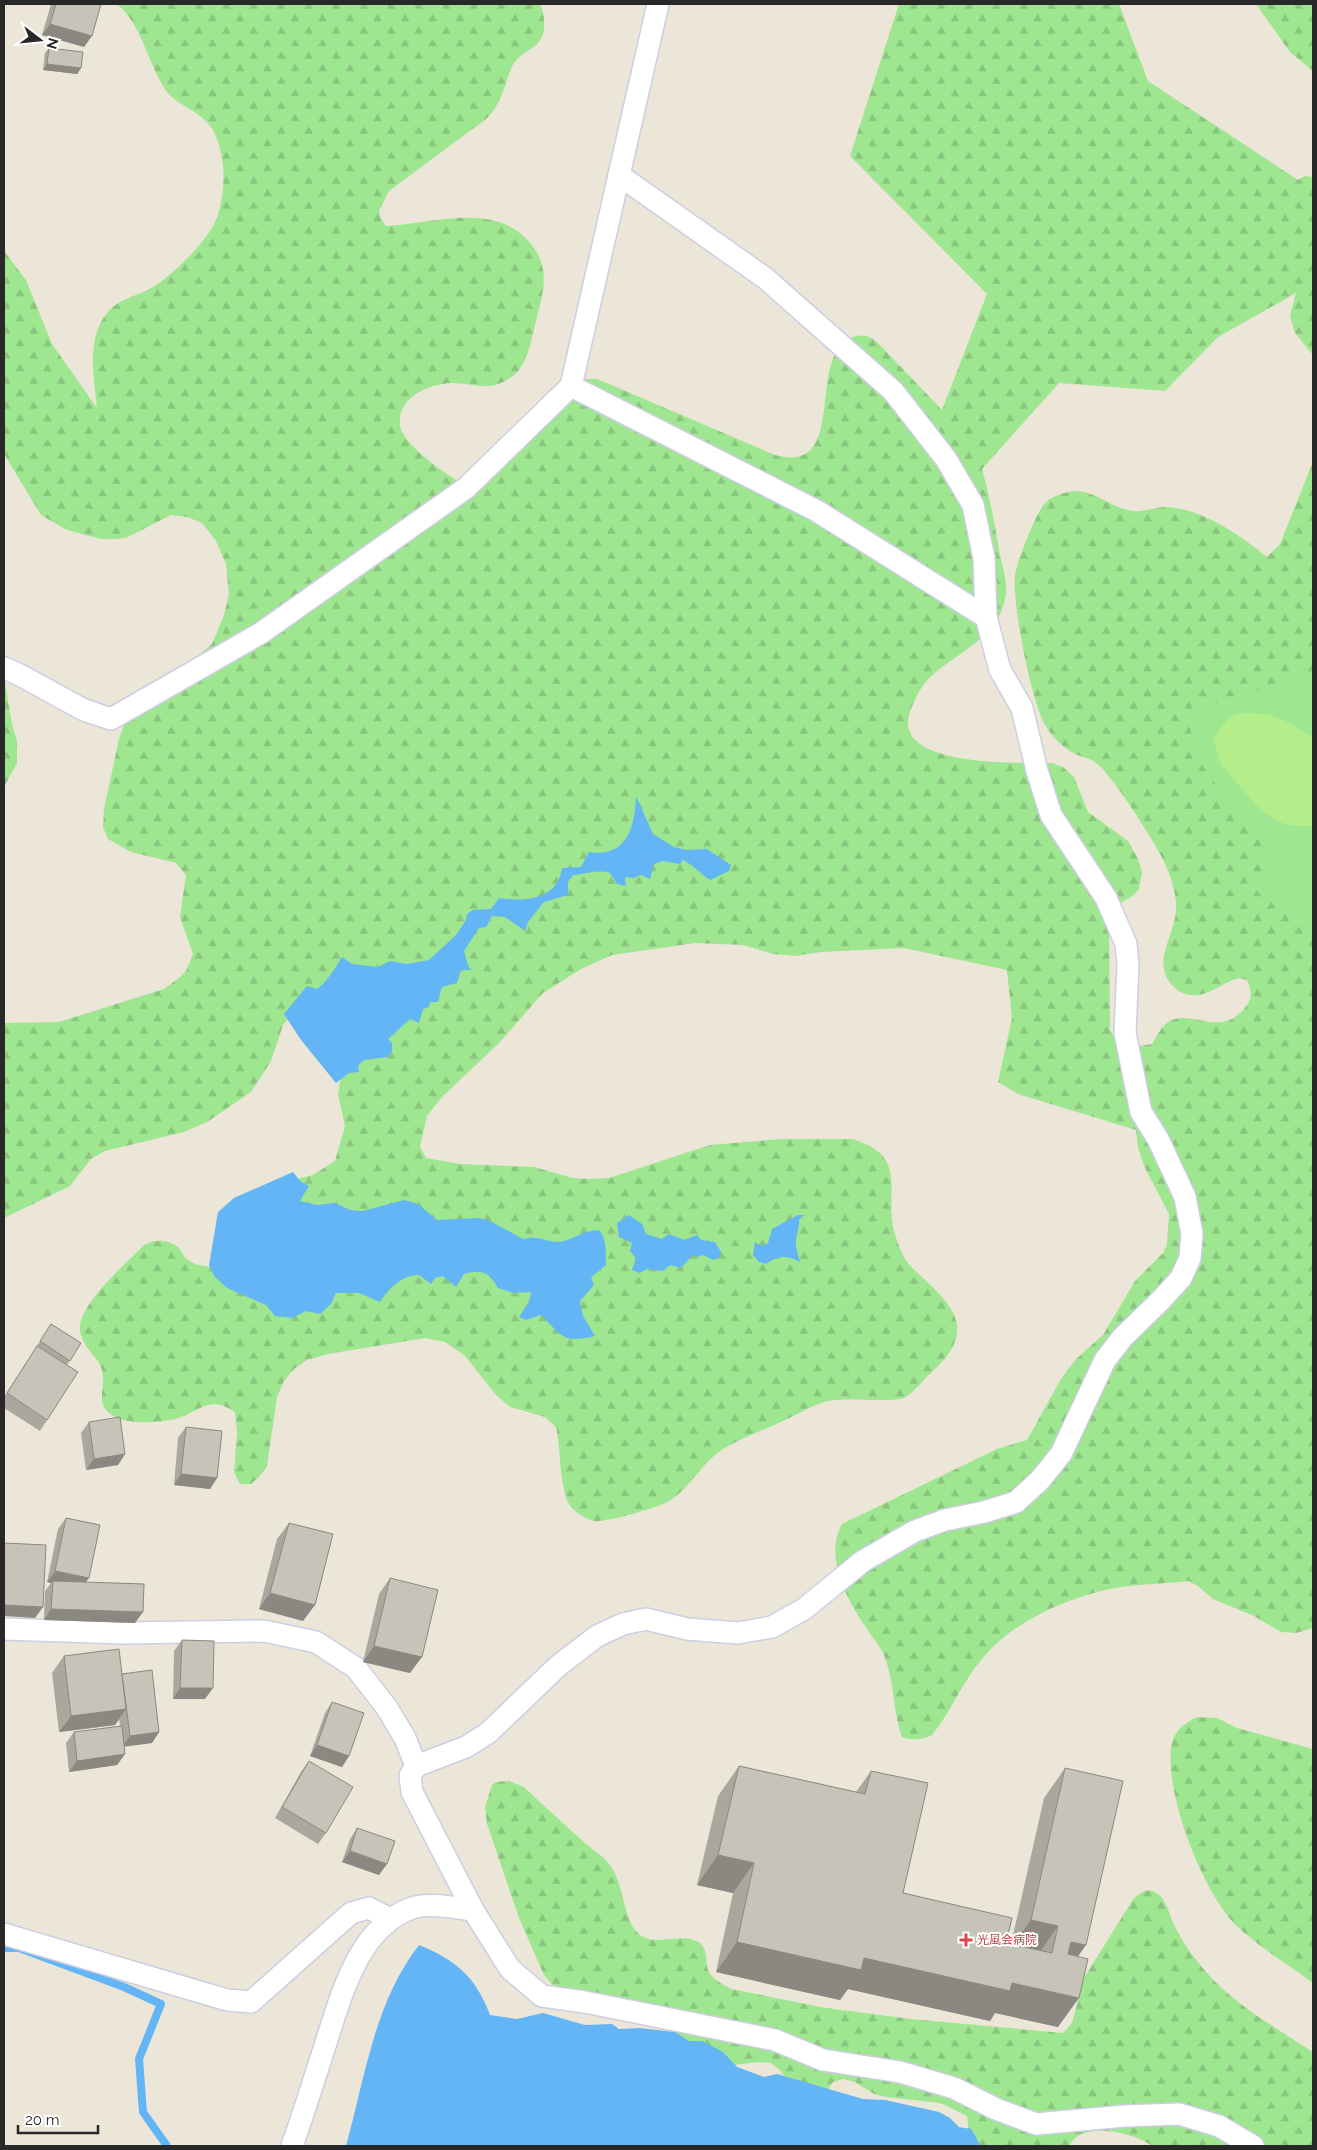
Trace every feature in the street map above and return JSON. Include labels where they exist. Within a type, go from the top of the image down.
[{"type":"street","points":[[4,668],[84,710],[111,719],[261,633],[466,488],[572,386],[658,4]]},
{"type":"street","points":[[619,175],[765,278],[894,391],[946,459],[973,505],[984,558],[986,617],[1000,670],[1022,708],[1037,771],[1051,815],[1106,898],[1126,944],[1128,965],[1125,1033],[1141,1112],[1158,1139],[1185,1197],[1192,1234],[1190,1258],[1181,1278],[1123,1337],[1105,1360],[1061,1454],[1040,1480],[1016,1502],[984,1512],[945,1520],[915,1530],[863,1561],[804,1609],[772,1627],[738,1633],[687,1629],[646,1620],[623,1624],[597,1636],[558,1666],[488,1733],[466,1747],[416,1766],[410,1776],[412,1792],[473,1910],[510,1969],[542,1996],[585,2002],[775,2040],[823,2060],[900,2072],[954,2088],[996,2109],[1036,2124],[1125,2116],[1179,2114],[1219,2126],[1253,2146]]},
{"type":"street","points":[[572,386],[817,511],[986,617]]},
{"type":"street","points":[[4,1628],[123,1633],[264,1630],[316,1642],[356,1668],[387,1708],[405,1738],[416,1766]]},
{"type":"street","points":[[292,2146],[345,1984],[369,1940],[390,1919],[414,1907],[445,1906],[473,1910]]},
{"type":"street","points":[[4,1934],[227,2000],[251,2002],[351,1913],[369,1908],[390,1919]]},
{"type":"green space","points":[[117,4],[539,4],[544,19],[544,31],[541,38],[512,67],[500,100],[492,112],[486,119],[389,191],[379,211],[381,219],[386,226],[465,218],[485,219],[503,224],[520,233],[534,248],[541,262],[544,276],[542,297],[529,348],[519,370],[506,381],[490,386],[452,383],[425,389],[409,400],[400,415],[402,432],[408,441],[425,458],[462,483],[580,379],[597,379],[775,455],[798,457],[812,448],[820,432],[830,367],[838,349],[851,338],[858,336],[867,336],[876,341],[942,410],[987,294],[850,156],[899,4],[1119,4],[1148,81],[1298,180],[1305,176],[1313,177],[1313,355],[1295,333],[1290,316],[1296,293],[1218,337],[1165,391],[1059,383],[982,469],[1005,580],[1006,595],[999,617],[995,625],[980,640],[936,672],[924,684],[911,709],[909,729],[918,743],[937,752],[961,758],[1014,763],[1052,763],[1063,767],[1074,777],[1088,812],[1128,841],[1138,859],[1142,872],[1139,889],[1133,896],[1120,903],[1109,920],[1110,1030],[1119,1044],[1140,1046],[1152,1044],[1166,1024],[1177,1018],[1217,1022],[1227,1021],[1237,1015],[1247,1005],[1251,996],[1247,980],[1239,978],[1204,994],[1192,995],[1183,993],[1175,988],[1167,978],[1164,958],[1176,914],[1174,891],[1168,871],[1147,832],[1111,779],[1095,762],[1075,754],[1062,745],[1044,723],[1028,673],[1019,628],[1015,575],[1027,538],[1041,508],[1056,496],[1074,491],[1091,494],[1123,509],[1133,511],[1167,507],[1194,513],[1220,524],[1267,557],[1280,544],[1313,462],[1313,680],[1305,672],[1303,675],[1292,680],[1201,708],[1194,722],[1191,737],[1194,749],[1211,778],[1267,849],[1267,862],[1259,879],[1257,891],[1265,899],[1289,908],[1313,931],[1313,1628],[1296,1633],[1281,1632],[1254,1616],[1213,1599],[1189,1581],[1129,1586],[1093,1593],[1040,1614],[1008,1634],[994,1646],[975,1668],[932,1735],[917,1739],[902,1737],[896,1716],[886,1661],[880,1648],[851,1603],[836,1563],[837,1536],[842,1524],[997,1449],[1027,1440],[1061,1379],[1076,1359],[1103,1335],[1135,1281],[1163,1253],[1167,1244],[1169,1214],[1144,1166],[1138,1147],[1136,1130],[1018,1094],[998,1082],[1012,1018],[1007,970],[904,948],[821,952],[795,956],[773,954],[743,945],[695,943],[612,955],[581,969],[543,993],[499,1043],[441,1098],[427,1116],[420,1147],[426,1158],[460,1164],[534,1167],[573,1178],[589,1179],[609,1178],[710,1145],[781,1139],[852,1139],[870,1146],[882,1155],[888,1165],[891,1176],[892,1216],[898,1244],[908,1263],[950,1307],[957,1327],[956,1338],[949,1353],[913,1392],[906,1397],[890,1400],[833,1400],[809,1408],[740,1440],[717,1453],[684,1489],[669,1501],[632,1514],[600,1521],[584,1517],[573,1510],[569,1504],[563,1487],[556,1427],[545,1417],[510,1407],[496,1395],[465,1356],[445,1342],[425,1338],[328,1354],[307,1360],[294,1369],[284,1381],[277,1397],[267,1466],[251,1484],[240,1484],[234,1472],[237,1432],[235,1412],[222,1405],[214,1404],[179,1418],[151,1422],[120,1419],[106,1410],[102,1399],[103,1374],[97,1360],[83,1339],[80,1331],[81,1321],[86,1309],[104,1285],[144,1245],[153,1242],[166,1241],[174,1244],[186,1259],[195,1264],[219,1267],[403,1268],[592,1256],[296,1209],[291,1180],[313,1175],[335,1161],[345,1126],[338,1094],[343,1065],[305,1000],[283,1025],[271,1061],[251,1092],[207,1122],[184,1132],[105,1151],[91,1159],[70,1186],[4,1218],[4,1023],[59,1022],[164,989],[186,971],[193,954],[180,917],[186,875],[176,863],[131,852],[108,839],[103,827],[104,809],[119,739],[127,717],[212,644],[224,615],[229,594],[226,564],[216,541],[202,523],[187,517],[171,515],[126,538],[115,539],[101,539],[67,530],[41,515],[4,454],[4,251],[26,280],[52,344],[97,408],[93,359],[96,334],[100,323],[117,304],[153,287],[181,265],[208,234],[221,205],[222,161],[213,130],[203,118],[167,92],[133,24]]},
{"type":"green space","points":[[1256,4],[1313,4],[1313,71],[1290,52]]},
{"type":"green space","points":[[1313,539],[1313,1050],[1163,784],[1213,631]]},
{"type":"green space","points":[[4,677],[12,724],[17,741],[17,763],[4,787]]},
{"type":"green space","points":[[1241,713],[1263,714],[1280,718],[1313,738],[1313,826],[1294,826],[1282,823],[1260,809],[1221,765],[1213,739],[1229,717]]},
{"type":"green space","points":[[1197,1717],[1217,1718],[1237,1728],[1313,1749],[1313,1983],[1264,1949],[1237,1926],[1224,1911],[1199,1866],[1179,1812],[1173,1786],[1171,1762],[1173,1738],[1178,1730]]},
{"type":"green space","points":[[509,1781],[524,1787],[607,1861],[618,1880],[631,1924],[643,1937],[659,1940],[686,1938],[701,1944],[705,1950],[707,1967],[712,1976],[731,1989],[826,2008],[911,2019],[1063,2033],[1072,2023],[1084,1978],[1132,1901],[1144,1892],[1154,1892],[1165,1903],[1179,1935],[1206,1972],[1234,1999],[1313,2052],[1313,2146],[1152,2146],[1133,2136],[1108,2131],[1095,2131],[1084,2133],[1075,2138],[1069,2146],[976,2146],[969,2136],[967,2116],[941,2103],[886,2097],[874,2094],[855,2082],[843,2079],[833,2082],[826,2092],[788,2082],[780,2070],[771,2063],[759,2062],[726,2066],[675,2035],[662,2022],[630,2016],[603,2017],[570,2005],[544,1975],[519,1918],[487,1824],[485,1807],[492,1785],[496,1782]]},
{"type":"water","points":[[636,796],[653,834],[674,847],[686,850],[707,849],[731,865],[729,871],[710,880],[683,860],[680,864],[662,861],[654,864],[650,879],[641,875],[634,878],[625,877],[626,886],[617,884],[610,873],[596,872],[573,875],[568,882],[568,895],[544,902],[528,922],[525,931],[505,917],[492,916],[486,927],[479,928],[464,951],[468,966],[472,970],[461,970],[457,983],[442,987],[438,1002],[430,1002],[429,1007],[423,1009],[419,1023],[410,1019],[388,1039],[392,1043],[392,1051],[388,1057],[364,1060],[358,1066],[359,1072],[349,1073],[336,1083],[301,1040],[284,1014],[307,986],[317,989],[331,974],[342,957],[352,964],[378,967],[390,961],[407,964],[429,960],[456,935],[466,920],[467,914],[473,910],[491,909],[499,898],[529,899],[547,893],[559,879],[562,868],[581,867],[589,852],[602,853],[613,850],[621,845],[627,838],[631,828]]},
{"type":"water","points":[[293,1172],[300,1181],[309,1186],[300,1201],[317,1205],[335,1203],[350,1210],[363,1211],[404,1200],[418,1204],[437,1220],[479,1218],[490,1221],[523,1239],[537,1238],[558,1242],[599,1230],[605,1242],[606,1265],[591,1277],[594,1285],[580,1301],[583,1316],[595,1336],[576,1339],[569,1338],[559,1333],[541,1315],[526,1320],[519,1317],[529,1302],[531,1292],[513,1293],[498,1288],[488,1275],[480,1272],[464,1274],[456,1287],[443,1276],[435,1278],[431,1284],[419,1275],[407,1277],[396,1283],[380,1302],[359,1293],[336,1293],[331,1304],[320,1314],[306,1311],[292,1318],[275,1316],[266,1305],[227,1288],[214,1276],[209,1265],[218,1212],[234,1198]]},
{"type":"water","points":[[629,1215],[642,1224],[646,1234],[662,1239],[669,1234],[684,1240],[697,1235],[701,1240],[715,1242],[721,1252],[719,1258],[713,1260],[703,1255],[698,1257],[693,1255],[681,1268],[670,1265],[663,1271],[648,1269],[639,1273],[632,1270],[636,1258],[630,1251],[632,1243],[619,1237],[617,1223]]},
{"type":"water","points":[[798,1215],[804,1215],[799,1220],[796,1242],[800,1262],[783,1257],[766,1264],[759,1262],[753,1255],[755,1242],[761,1246],[768,1243],[772,1229]]},
{"type":"water","points":[[419,1945],[444,1957],[463,1971],[478,1990],[490,2015],[517,2019],[543,2013],[585,2025],[612,2024],[619,2029],[639,2028],[675,2032],[689,2041],[702,2041],[723,2052],[737,2067],[764,2077],[777,2074],[863,2099],[885,2100],[939,2112],[950,2118],[959,2127],[971,2129],[981,2146],[346,2146],[381,2016],[391,1991]]},
{"type":"building","points":[[56,4],[101,4],[92,36],[50,24]]},
{"type":"building","points":[[49,48],[83,52],[81,68],[47,64]]},
{"type":"building","points":[[51,1324],[81,1343],[70,1361],[40,1341]]},
{"type":"building","points":[[37,1346],[78,1372],[47,1420],[7,1393]]},
{"type":"building","points":[[120,1417],[125,1454],[94,1459],[89,1422]]},
{"type":"building","points":[[186,1427],[222,1431],[217,1478],[181,1474]]},
{"type":"building","points":[[66,1518],[100,1525],[89,1578],[55,1571]]},
{"type":"building","points":[[289,1523],[333,1534],[315,1605],[270,1593]]},
{"type":"building","points":[[4,1543],[46,1545],[43,1607],[4,1605]]},
{"type":"building","points":[[390,1578],[438,1590],[422,1657],[374,1646]]},
{"type":"building","points":[[53,1581],[144,1584],[143,1612],[51,1609]]},
{"type":"building","points":[[182,1640],[214,1641],[213,1688],[180,1688]]},
{"type":"building","points":[[119,1649],[126,1709],[71,1716],[64,1656]]},
{"type":"building","points":[[152,1670],[159,1732],[130,1736],[122,1674]]},
{"type":"building","points":[[332,1702],[364,1713],[349,1756],[317,1745]]},
{"type":"building","points":[[122,1726],[125,1754],[77,1761],[74,1732]]},
{"type":"building","points":[[309,1761],[353,1787],[326,1833],[282,1807]]},
{"type":"building","points":[[739,1766],[865,1794],[871,1771],[928,1783],[903,1893],[1012,1918],[1006,1943],[1052,1953],[1058,1926],[1031,1920],[1065,1768],[1123,1781],[1086,1945],[1071,1942],[1068,1954],[1088,1959],[1079,1998],[1012,1983],[1010,1991],[864,1958],[861,1970],[737,1942],[754,1863],[718,1855]]},
{"type":"building","points":[[357,1828],[395,1841],[387,1864],[350,1851]]},
{"type":"waterway","points":[[4,1948],[19,1948],[124,1987],[161,2004],[139,2059],[143,2112],[167,2146]]},
{"type":"place","name":"光風会病院","points":[[966,1940]]}]
